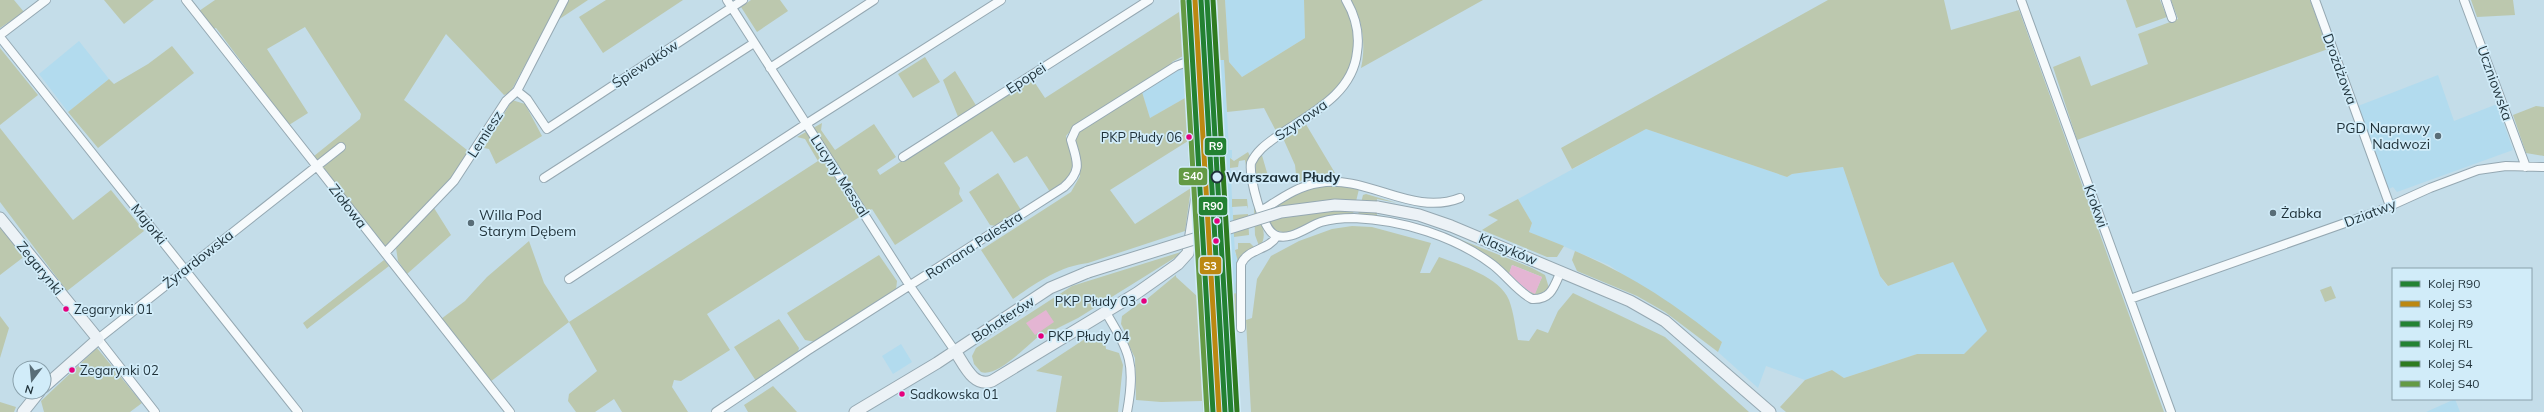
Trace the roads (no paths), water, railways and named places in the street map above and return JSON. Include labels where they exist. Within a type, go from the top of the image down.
[{"type":"street","points":[[0,36],[46,0]]},
{"type":"street","name":"Ziołowa","points":[[186,0],[319,166],[385,253],[510,412]]},
{"type":"street","name":"Lemiesz","points":[[385,253],[454,181],[506,101],[517,91],[564,0]]},
{"type":"street","name":"Lucyny Messal","points":[[727,0],[910,286],[955,351]]},
{"type":"street","name":"Śpiewaków","points":[[517,91],[527,99],[547,129],[743,0]]},
{"type":"street","points":[[770,68],[874,0]]},
{"type":"street","points":[[569,279],[806,124],[1001,0]]},
{"type":"street","name":"Epopei","points":[[904,157],[1149,0]]},
{"type":"street","points":[[955,351],[974,378],[988,383],[1157,279],[1183,260],[1188,253],[1197,197],[1186,0]]},
{"type":"street","name":"Szynowa","points":[[1277,236],[1267,228],[1251,173],[1251,163],[1255,155],[1266,144],[1327,102],[1348,83],[1356,64],[1359,37],[1352,10],[1346,0]]},
{"type":"street","name":"Krokwi","points":[[2021,0],[2171,412]]},
{"type":"street","points":[[2166,0],[2172,18]]},
{"type":"street","name":"Drożdżowa","points":[[2315,0],[2390,206]]},
{"type":"street","name":"Uczniowska","points":[[2464,0],[2526,167]]},
{"type":"street","name":"Majorki","points":[[0,36],[298,412]]},
{"type":"street","points":[[544,178],[754,43]]},
{"type":"street","name":"Romana Palestra","points":[[716,412],[807,351],[1064,187],[1075,178],[1078,166],[1071,140],[1076,129],[1176,66],[1190,61]]},
{"type":"street","name":"Żyrardowska","points":[[52,380],[98,339],[319,166],[341,147]]},
{"type":"street","name":"Dziatwy","points":[[2130,299],[2390,206],[2478,170],[2496,167],[2544,167]]},
{"type":"street","points":[[1261,211],[1296,190],[1326,182],[1355,184],[1426,203],[1446,202],[1460,198]]},
{"type":"street","name":"Klasyków","points":[[1207,234],[1296,209],[1335,205],[1377,207],[1432,219],[1561,271],[1630,301],[1665,321],[1770,412]]},
{"type":"street","name":"Zegarynki","points":[[0,218],[155,412]]},
{"type":"street","points":[[1241,328],[1241,264],[1246,256],[1270,244],[1277,236],[1287,237],[1320,223],[1340,218],[1361,219],[1402,225],[1439,236],[1474,252],[1498,269],[1532,299],[1539,299],[1552,293],[1561,271]]},
{"type":"street","name":"Bohaterów","points":[[855,412],[955,351],[1050,288],[1088,272],[1207,234]]},
{"type":"street","points":[[1105,311],[1123,342],[1131,361],[1132,385],[1127,412]]},
{"type":"street","points":[[27,411],[34,400]]},
{"type":"rail line","name":"S3","points":[[1195,0],[1219,412]]},
{"type":"rail line","name":"R90","points":[[1201,0],[1225,412]]},
{"type":"rail line","name":"R9","points":[[1207,0],[1231,412]]},
{"type":"rail line","name":"S4","points":[[1213,0],[1237,411]]},
{"type":"rail line","name":"S40","points":[[1183,1],[1207,412]]},
{"type":"rail line","name":"RL","points":[[1189,1],[1213,412]]},
{"type":"place","name":"PGD Naprawy Nadwozi","points":[[2438,136]]},
{"type":"place","name":"PKP Płudy 06","points":[[1189,137]]},
{"type":"place","name":"Warszawa Płudy","points":[[1217,177]]},
{"type":"place","name":"Żabka","points":[[2273,213]]},
{"type":"place","name":"Willa Pod Starym Dębem","points":[[471,223]]},
{"type":"place","name":"PKP Płudy 03","points":[[1144,301]]},
{"type":"place","name":"Zegarynki 01","points":[[66,309]]},
{"type":"place","name":"PKP Płudy 04","points":[[1041,336]]},
{"type":"place","name":"Zegarynki 02","points":[[72,370]]},
{"type":"place","name":"Sadkowska 01","points":[[902,394]]}]
